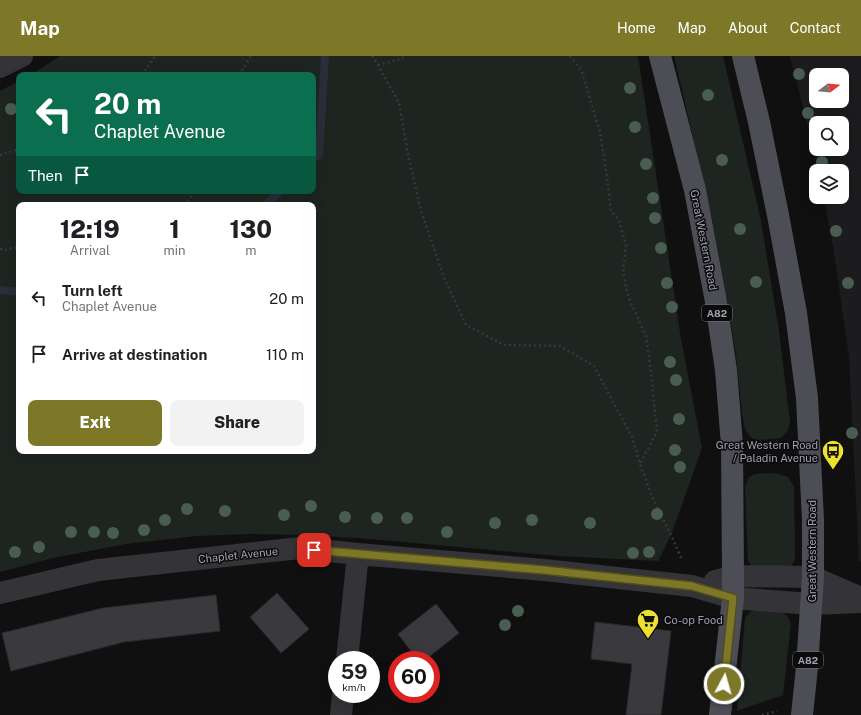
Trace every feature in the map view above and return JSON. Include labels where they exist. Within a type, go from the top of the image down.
[{"type":"main road","name":"Great Western Road","points":[[660,56],[695,190],[715,296],[726,370],[732,445],[733,598],[720,715]]},
{"type":"main road","name":"Great Western Road","points":[[743,56],[759,122],[778,215],[796,313],[807,398],[813,520],[813,578],[802,715]]},
{"type":"street","points":[[0,67],[22,56]]},
{"type":"street","name":"Chaplet Avenue","points":[[0,593],[98,570],[300,548],[544,570],[692,586],[733,598],[812,604],[861,602]]},
{"type":"street","points":[[348,651],[358,554]]},
{"type":"street","name":"Chaplet Avenue","points":[[692,586],[733,576],[813,578]]},
{"type":"street","points":[[813,578],[861,598]]},
{"type":"street","points":[[341,715],[342,703]]},
{"type":"path","points":[[144,72],[155,56]]},
{"type":"path","points":[[241,72],[251,56]]},
{"type":"path","points":[[372,56],[398,103],[421,211],[445,280],[466,325],[504,345],[560,346],[594,366],[632,437],[653,499],[671,534]]},
{"type":"path","points":[[378,65],[401,59],[405,56]]},
{"type":"path","points":[[570,56],[582,72],[600,132],[611,211],[619,220],[626,246],[622,272],[628,296],[646,336],[657,431],[640,464]]},
{"type":"path","points":[[0,155],[16,150]]},
{"type":"path","points":[[187,202],[193,194]]},
{"type":"path","points":[[0,249],[5,250],[16,248]]},
{"type":"shaded area","points":[[60,56],[638,56],[681,339],[702,448],[671,535],[658,561],[558,556],[371,539],[307,535],[249,534],[196,536],[126,544],[53,558],[0,572],[0,91],[16,83],[16,194],[316,194],[316,72],[36,72]]},
{"type":"shaded area","points":[[674,56],[723,56],[761,221],[779,331],[790,422],[788,430],[781,438],[759,440],[753,439],[745,429],[736,355],[712,219]]},
{"type":"shaded area","points":[[790,56],[861,56],[861,562],[859,562],[849,357],[834,252],[825,204],[849,204],[849,164],[817,164],[815,156],[849,156],[849,116],[809,116],[809,131]]},
{"type":"shaded area","points":[[770,473],[788,477],[794,487],[795,560],[790,568],[754,569],[748,561],[745,487],[749,477],[755,474]]},
{"type":"shaded area","points":[[758,609],[782,612],[787,616],[791,623],[783,695],[737,711],[745,618],[750,612]]},
{"type":"building","points":[[277,593],[309,629],[281,653],[250,617]]},
{"type":"building","points":[[216,595],[220,631],[124,642],[11,671],[2,633],[103,608]]},
{"type":"building","points":[[436,604],[459,633],[436,651],[411,651],[398,634]]},
{"type":"building","points":[[595,622],[671,631],[661,715],[626,715],[632,664],[591,659]]},
{"type":"waterway","points":[[316,156],[319,154],[325,56]]},
{"type":"waterway","points":[[269,202],[277,194]]},
{"type":"waterway","points":[[0,290],[16,292]]},
{"type":"place","name":"Great Western Road / Paladin Avenue","points":[[833,470]]},
{"type":"place","name":"Co-op Food","points":[[648,640]]},
{"type":"route","points":[[314,550],[544,570],[692,586],[733,598],[724,684]]}]
